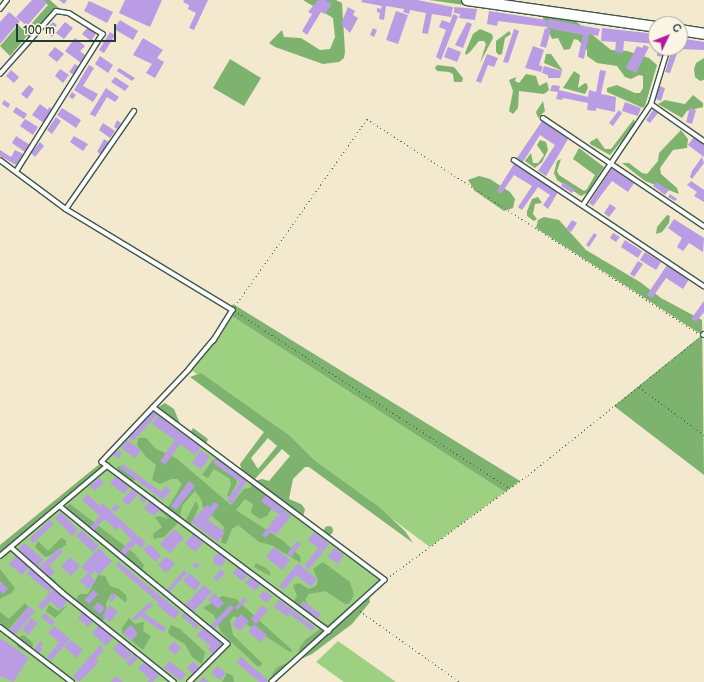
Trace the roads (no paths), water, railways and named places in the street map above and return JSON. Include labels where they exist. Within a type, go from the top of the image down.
[{"type":"main road","points":[[467,0],[648,25]]},
{"type":"main road","points":[[688,31],[704,34]]},
{"type":"lane","points":[[0,9],[7,0]]},
{"type":"lane","points":[[0,74],[56,10],[69,13],[104,34],[18,172]]},
{"type":"lane","points":[[583,205],[651,104],[666,56]]},
{"type":"lane","points":[[651,104],[704,141]]},
{"type":"lane","points":[[66,209],[134,112]]},
{"type":"lane","points":[[543,118],[704,226]]},
{"type":"lane","points":[[0,160],[66,209],[233,310],[214,340],[190,369],[102,462],[329,631]]},
{"type":"lane","points":[[514,160],[704,286]]},
{"type":"lane","points":[[153,407],[385,580],[272,682]]},
{"type":"lane","points":[[0,556],[107,466]]},
{"type":"lane","points":[[60,506],[228,644],[190,682]]},
{"type":"lane","points":[[11,547],[63,593],[174,682]]},
{"type":"lane","points":[[0,627],[72,682]]}]
